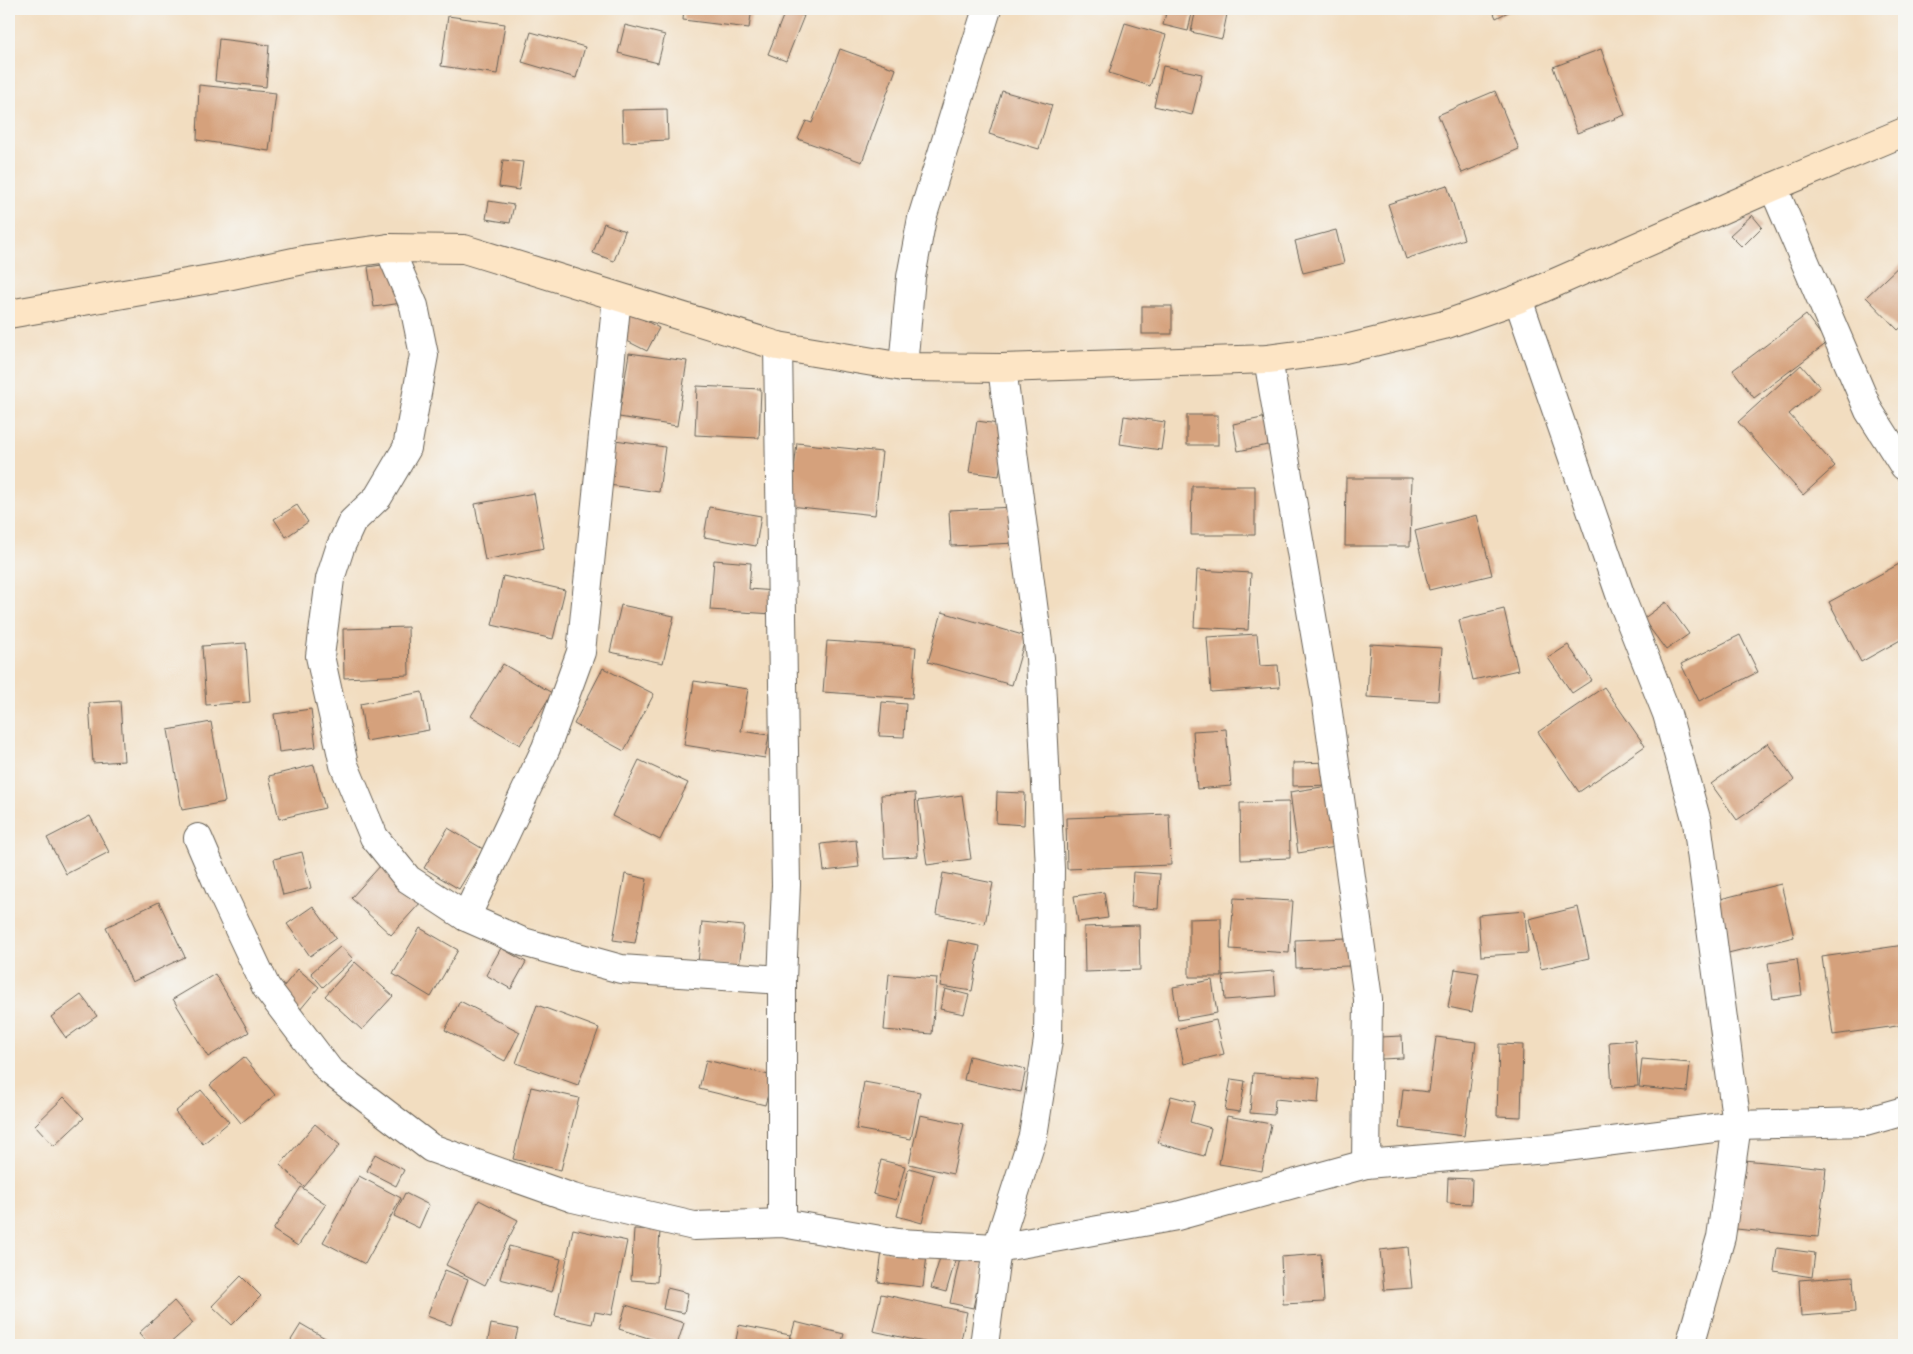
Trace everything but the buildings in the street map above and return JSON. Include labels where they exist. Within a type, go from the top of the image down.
[{"type":"street","points":[[903,367],[911,277],[922,218],[987,9]]},
{"type":"street","points":[[9,314],[308,260],[389,248],[464,249],[778,346],[903,367],[1002,368],[1268,359],[1345,349],[1444,326],[1518,299],[1773,187],[1904,132]]},
{"type":"street","points":[[1773,187],[1868,411],[1904,466]]},
{"type":"street","points":[[389,248],[414,306],[424,355],[407,448],[378,497],[352,522],[340,548],[330,578],[320,656],[344,765],[374,837],[408,879],[466,917],[523,942],[621,969],[782,980]]},
{"type":"street","points":[[466,917],[546,748],[581,652],[617,297]]},
{"type":"street","points":[[1518,299],[1622,600],[1667,714],[1697,822],[1737,1124],[1722,1237],[1690,1345]]},
{"type":"street","points":[[778,346],[786,885],[782,980],[782,1223]]},
{"type":"street","points":[[1268,359],[1326,698],[1368,999],[1366,1164]]},
{"type":"street","points":[[984,1345],[997,1248],[1033,1136],[1048,1040],[1050,869],[1040,658],[1002,368]]},
{"type":"street","points":[[198,838],[266,987],[329,1070],[431,1148],[573,1198],[694,1226],[782,1223],[898,1243],[997,1248],[1177,1216],[1366,1164],[1558,1148],[1737,1124],[1865,1122],[1904,1111]]}]
